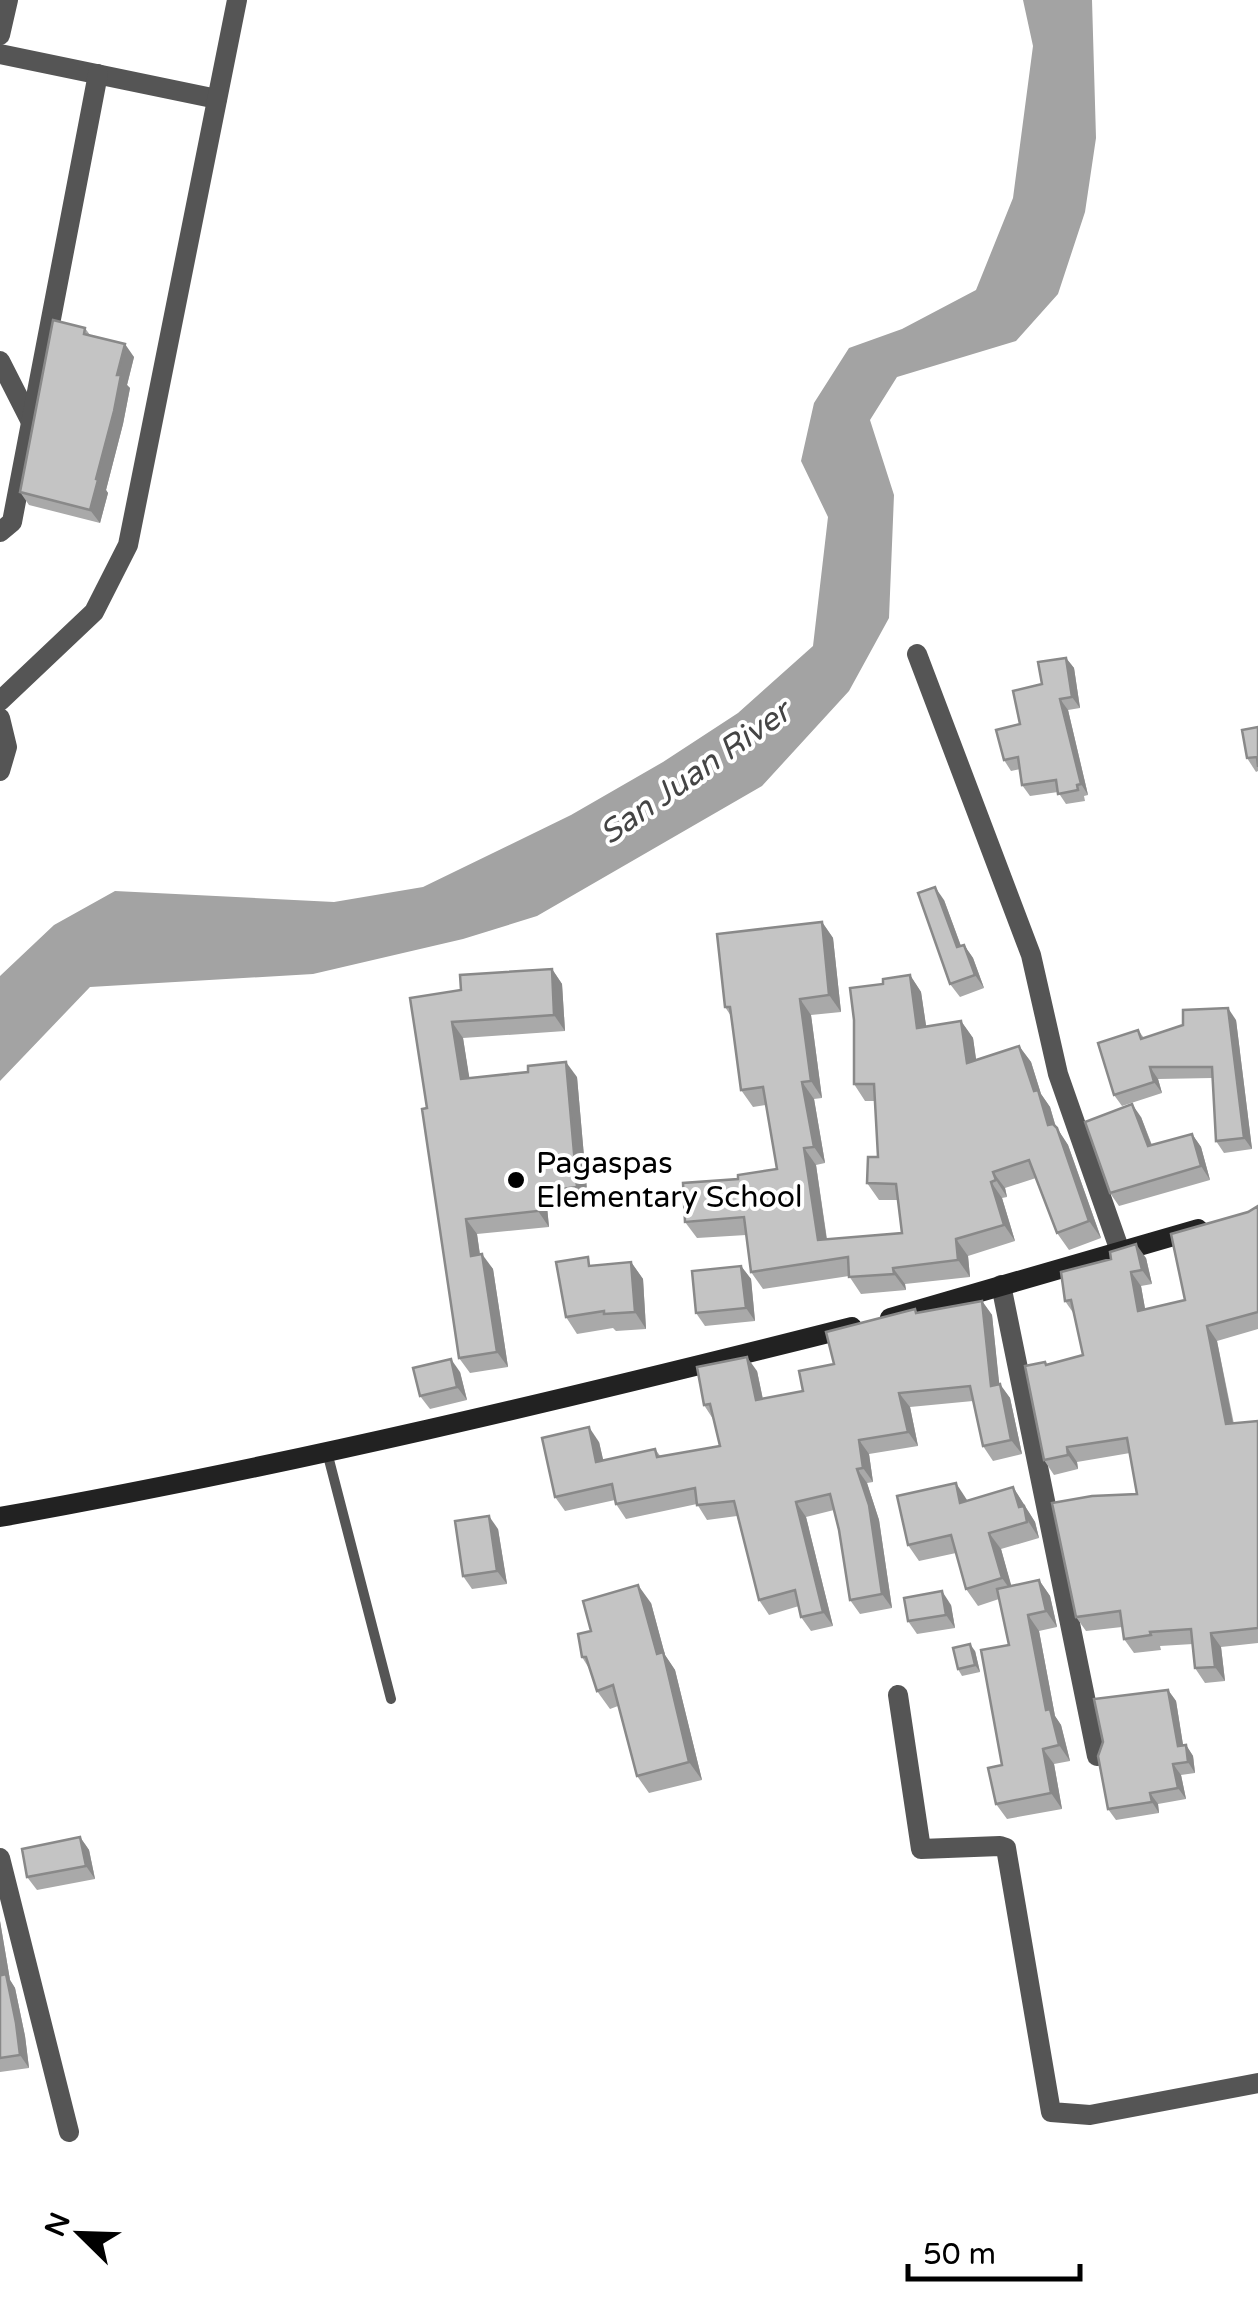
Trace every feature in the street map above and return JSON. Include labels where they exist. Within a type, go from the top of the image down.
[{"type":"main road","points":[[0,1517],[114,1497],[541,1405],[879,1321],[1224,1221]]},
{"type":"street","points":[[0,35],[8,0]]},
{"type":"street","points":[[0,701],[94,612],[128,546],[237,0]]},
{"type":"street","points":[[0,54],[217,99]]},
{"type":"street","points":[[0,532],[12,522],[98,74]]},
{"type":"street","points":[[0,362],[31,422]]},
{"type":"street","points":[[917,654],[1031,955],[1058,1074],[1120,1251]]},
{"type":"street","points":[[0,718],[7,747],[0,771]]},
{"type":"street","points":[[1001,1285],[1098,1756]]},
{"type":"street","points":[[898,1696],[921,1849],[1006,1848],[1051,2112],[1090,2116],[1258,2083]]},
{"type":"street","points":[[0,1858],[69,2132]]},
{"type":"lane","points":[[327,1451],[391,1698]]},
{"type":"water","name":"San Juan River","points":[[1023,0],[1092,0],[1096,138],[1085,212],[1058,294],[1016,341],[897,377],[870,420],[894,495],[889,618],[849,691],[762,786],[537,916],[463,939],[313,974],[90,987],[0,1081],[0,976],[54,925],[115,891],[334,902],[423,887],[571,815],[663,762],[738,713],[813,646],[828,517],[801,461],[814,403],[849,348],[902,329],[976,290],[1013,198],[1033,46]]},
{"type":"building","points":[[53,320],[85,328],[84,334],[125,344],[114,411],[90,510],[20,492]]},
{"type":"building","points":[[1066,658],[1072,697],[1060,699],[1081,784],[1077,785],[1078,790],[1058,794],[1056,780],[1022,785],[1018,757],[1004,760],[996,730],[1020,724],[1013,691],[1042,684],[1038,662]]},
{"type":"building","points":[[1258,727],[1258,767],[1257,757],[1247,758],[1242,730]]},
{"type":"building","points":[[935,887],[957,947],[964,945],[975,975],[950,984],[918,893]]},
{"type":"building","points":[[822,922],[829,995],[800,999],[811,1081],[802,1082],[814,1147],[804,1148],[818,1240],[902,1233],[896,1184],[867,1183],[868,1157],[878,1157],[874,1084],[854,1084],[850,988],[883,984],[883,979],[910,975],[917,1028],[961,1021],[967,1063],[1019,1046],[1048,1125],[1057,1128],[1089,1221],[1057,1233],[1029,1160],[993,1172],[996,1180],[991,1182],[1004,1225],[956,1239],[958,1260],[893,1268],[894,1274],[849,1277],[848,1257],[751,1272],[744,1217],[685,1222],[683,1183],[738,1179],[738,1175],[777,1169],[763,1087],[741,1090],[730,1007],[725,1007],[717,934]]},
{"type":"building","points":[[552,969],[554,1015],[452,1022],[461,1079],[528,1072],[528,1066],[566,1062],[577,1187],[537,1192],[538,1211],[466,1219],[471,1256],[482,1254],[497,1352],[459,1358],[422,1109],[427,1108],[410,998],[461,990],[460,975]]},
{"type":"building","points":[[1228,1008],[1244,1138],[1216,1141],[1212,1067],[1150,1067],[1154,1082],[1114,1095],[1098,1043],[1138,1030],[1141,1039],[1183,1025],[1183,1010]]},
{"type":"building","points":[[1132,1104],[1148,1146],[1192,1134],[1201,1166],[1110,1193],[1085,1122]]},
{"type":"building","points":[[1258,1206],[1258,1312],[1207,1326],[1226,1424],[1258,1421],[1258,1628],[1211,1633],[1215,1667],[1195,1668],[1191,1629],[1150,1632],[1151,1635],[1124,1639],[1120,1611],[1076,1617],[1052,1503],[1137,1494],[1127,1438],[1067,1447],[1068,1455],[1044,1460],[1025,1366],[1083,1355],[1071,1300],[1065,1301],[1061,1272],[1111,1259],[1110,1252],[1136,1244],[1142,1270],[1131,1272],[1138,1311],[1185,1300],[1171,1234]]},
{"type":"building","points":[[588,1257],[589,1266],[631,1262],[635,1312],[604,1311],[566,1317],[556,1262]]},
{"type":"building","points":[[741,1266],[746,1308],[696,1313],[692,1271]]},
{"type":"building","points":[[982,1301],[991,1386],[1000,1384],[1011,1440],[983,1446],[970,1386],[899,1393],[908,1432],[859,1440],[863,1468],[857,1469],[869,1505],[882,1594],[850,1600],[830,1494],[796,1502],[823,1612],[801,1617],[795,1590],[759,1600],[734,1501],[697,1505],[695,1488],[616,1504],[612,1484],[555,1497],[542,1438],[589,1427],[596,1462],[655,1449],[657,1457],[720,1446],[710,1404],[704,1405],[697,1367],[747,1357],[756,1400],[803,1391],[799,1371],[834,1364],[826,1332],[915,1309],[916,1313]]},
{"type":"building","points":[[451,1359],[457,1387],[420,1396],[413,1368]]},
{"type":"building","points":[[956,1483],[960,1503],[1013,1487],[1019,1507],[1024,1506],[1027,1522],[989,1533],[1002,1578],[966,1589],[951,1535],[908,1545],[897,1496]]},
{"type":"building","points":[[489,1516],[497,1571],[463,1576],[455,1521]]},
{"type":"building","points":[[1039,1580],[1046,1611],[1028,1615],[1046,1710],[1050,1709],[1059,1745],[1043,1749],[1051,1793],[996,1804],[988,1768],[1002,1765],[981,1650],[1009,1645],[997,1589]]},
{"type":"building","points":[[638,1585],[657,1654],[663,1652],[689,1762],[637,1776],[613,1685],[597,1691],[586,1657],[582,1657],[578,1634],[591,1631],[583,1601]]},
{"type":"building","points":[[942,1591],[946,1615],[908,1621],[904,1598]]},
{"type":"building","points":[[970,1644],[975,1665],[958,1669],[953,1648]]},
{"type":"building","points":[[1168,1690],[1178,1746],[1186,1745],[1188,1762],[1173,1764],[1178,1788],[1150,1793],[1152,1802],[1108,1809],[1098,1756],[1103,1742],[1094,1699]]},
{"type":"building","points":[[80,1837],[86,1866],[27,1877],[22,1849]]},
{"type":"building","points":[[0,1960],[20,2055],[0,2058]]},
{"type":"place","name":"Pagaspas Elementary School","points":[[516,1180]]}]
